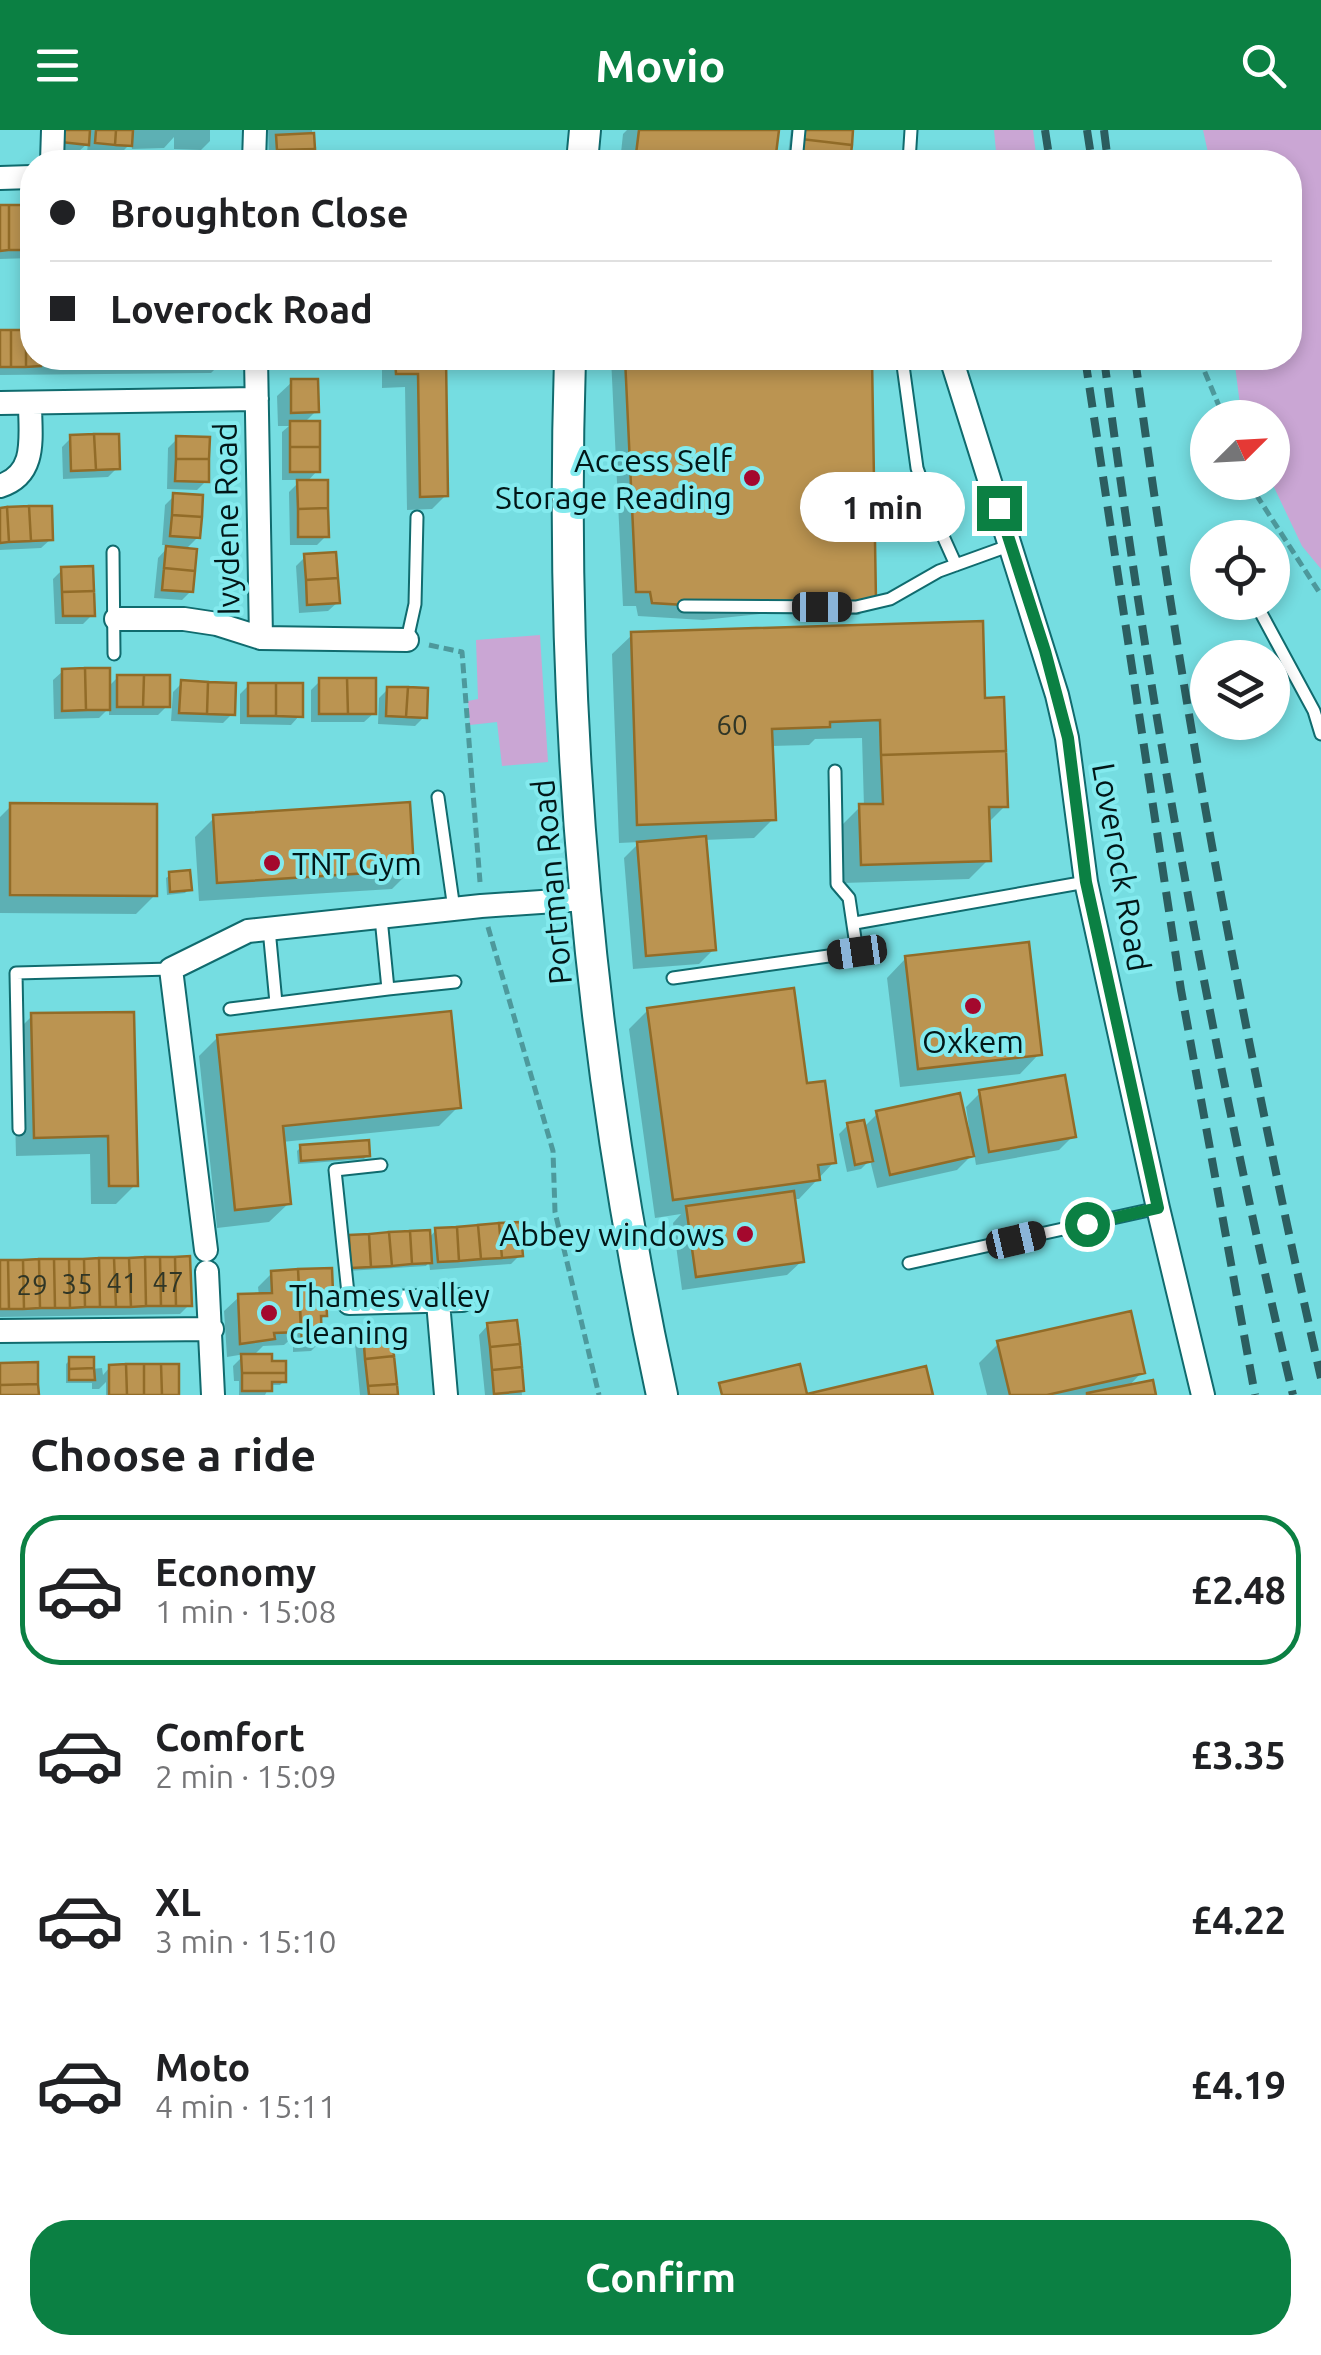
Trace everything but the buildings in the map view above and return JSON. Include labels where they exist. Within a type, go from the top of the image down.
[{"type":"street","name":"Ivydene Road","points":[[256,370],[261,638]]},
{"type":"street","name":"Portman Road","points":[[570,370],[570,666],[586,899],[610,1109],[662,1395]]},
{"type":"street","name":"Loverock Road","points":[[955,370],[1045,651],[1068,738],[1086,882],[1203,1395]]},
{"type":"street","points":[[0,404],[257,399]]},
{"type":"street","points":[[0,486],[26,471],[30,403]]},
{"type":"street","name":"Ivydene Road","points":[[116,618],[184,619],[217,624],[261,638],[407,640]]},
{"type":"street","points":[[213,1395],[207,1261],[171,969],[248,931],[454,908],[586,899]]},
{"type":"street","points":[[349,1303],[450,1301],[446,1395]]},
{"type":"street","points":[[0,1331],[212,1329]]},
{"type":"lane","points":[[904,370],[917,468],[932,514],[956,565]]},
{"type":"lane","points":[[407,640],[415,604],[417,517]]},
{"type":"lane","points":[[684,606],[856,607],[890,599],[956,565],[1011,545]]},
{"type":"lane","points":[[114,552],[114,654]]},
{"type":"lane","points":[[1265,620],[1314,711],[1321,734]]},
{"type":"lane","points":[[673,978],[857,952],[849,898],[837,884],[835,770]]},
{"type":"lane","points":[[438,797],[454,908]]},
{"type":"lane","points":[[855,924],[1086,882]]},
{"type":"lane","points":[[382,918],[388,988]]},
{"type":"lane","points":[[270,929],[276,1003]]},
{"type":"lane","points":[[18,1129],[16,974],[171,969]]},
{"type":"lane","points":[[230,1009],[455,982]]},
{"type":"lane","points":[[349,1303],[335,1170],[380,1165]]},
{"type":"lane","points":[[909,1263],[1158,1208]]},
{"type":"path","points":[[1204,370],[1216,400]]},
{"type":"path","points":[[1260,500],[1321,595]]},
{"type":"path","points":[[446,649],[462,652],[481,906],[553,1150],[554,1212],[599,1395]]},
{"type":"shaded area","points":[[994,130],[1033,130],[1036,150],[996,150]]},
{"type":"shaded area","points":[[1203,130],[1321,130],[1321,569],[1302,546],[1280,500],[1290,500],[1290,400],[1239,400],[1236,370],[1302,370],[1302,150],[1207,150]]},
{"type":"shaded area","points":[[540,635],[548,762],[502,766],[497,722],[470,725],[468,701],[478,699],[476,640]]},
{"type":"railway","points":[[1045,130],[1048,150]]},
{"type":"railway","points":[[1087,130],[1090,150]]},
{"type":"railway","points":[[1104,130],[1106,150]]},
{"type":"railway","points":[[1087,370],[1181,990],[1255,1395]]},
{"type":"railway","points":[[1106,370],[1141,619],[1185,879],[1236,1138],[1293,1395]]},
{"type":"railway","points":[[1137,370],[1216,870],[1321,1378]]},
{"type":"place","name":"Access Self Storage Reading","points":[[752,478]]},
{"type":"place","name":"TNT Gym","points":[[272,863]]},
{"type":"place","name":"Oxkem","points":[[973,1006]]},
{"type":"place","name":"Abbey windows","points":[[745,1234]]},
{"type":"place","name":"Thames valley cleaning","points":[[269,1313]]},
{"type":"route","points":[[999,508],[1068,738],[1086,882],[1158,1208],[1087,1224]]}]
